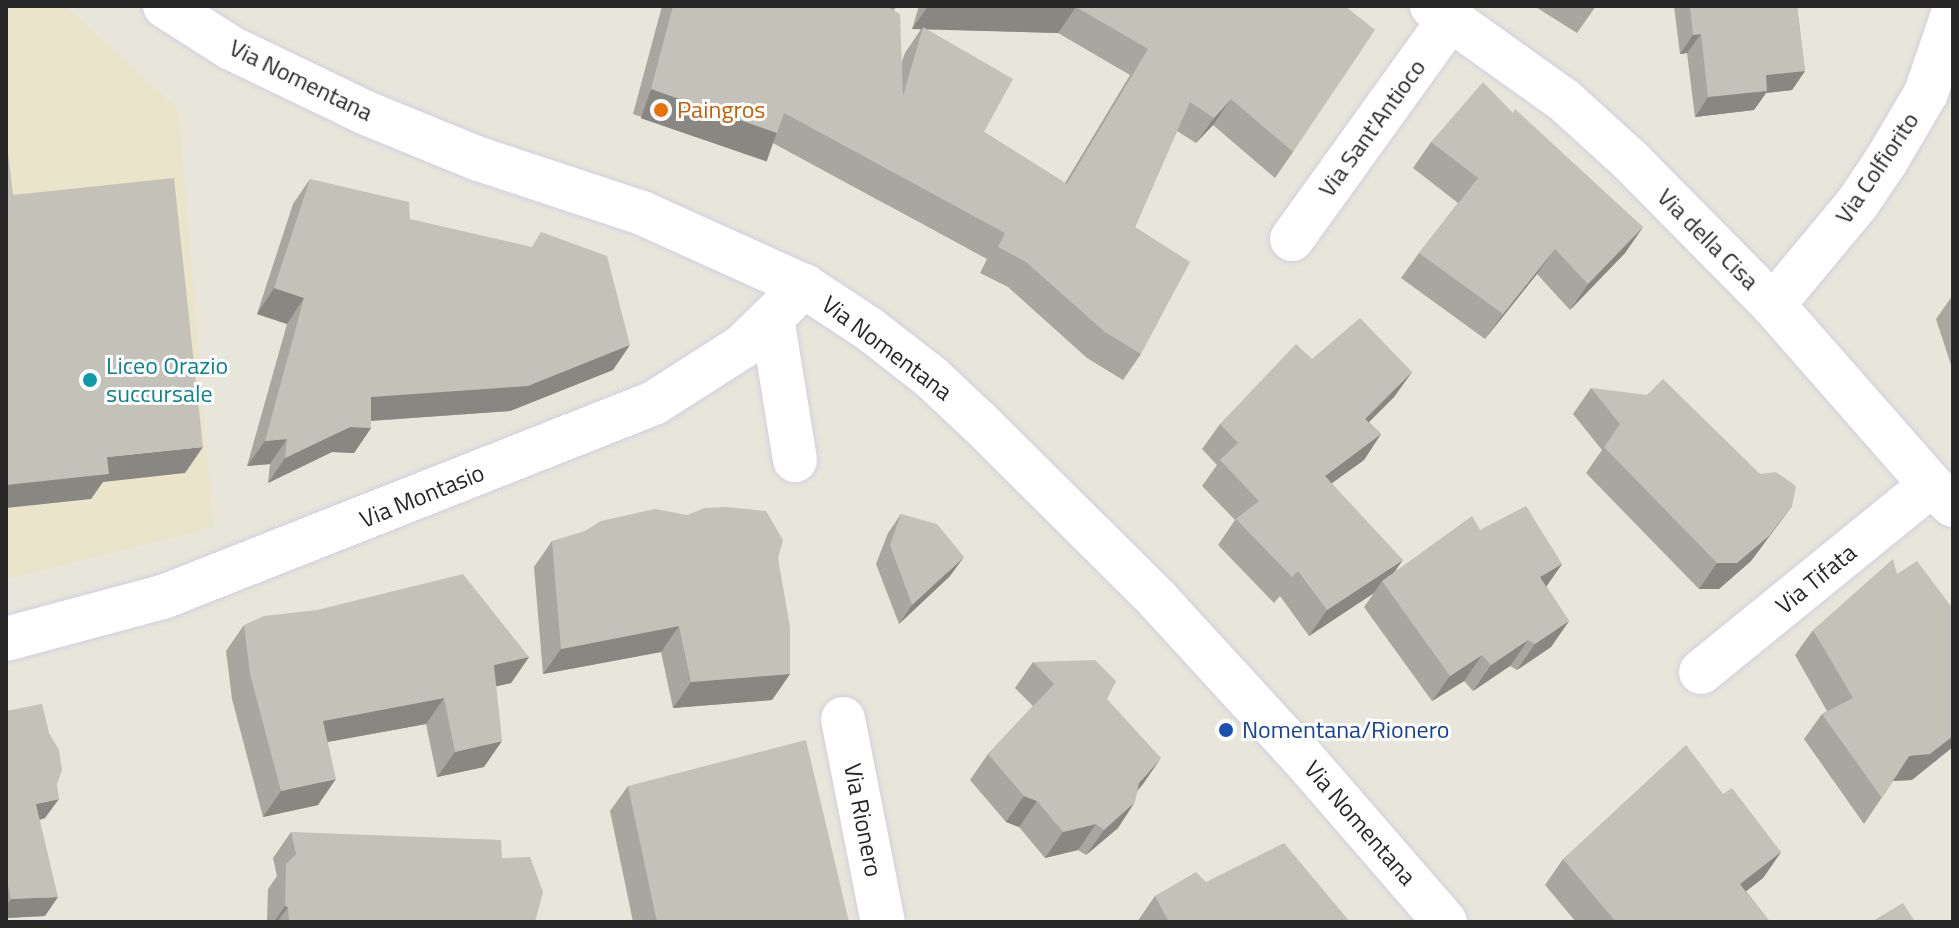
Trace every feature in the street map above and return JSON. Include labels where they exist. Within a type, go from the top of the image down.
[{"type":"street","name":"Via Nomentana","points":[[165,6],[231,48],[366,113],[476,158],[642,213],[804,286],[868,328],[931,377],[1075,515],[1303,758],[1445,922]]},
{"type":"street","name":"Via Sant'Antioco","points":[[1292,239],[1442,12]]},
{"type":"street","name":"Via della Cisa","points":[[1442,12],[1564,100],[1630,160],[1773,305],[1942,495]]},
{"type":"street","name":"Via Colfiorito","points":[[1773,305],[1857,204],[1886,161],[1926,93],[1953,14]]},
{"type":"street","name":"Via Montasio","points":[[6,639],[163,597],[654,403],[711,369],[772,318],[804,286]]},
{"type":"street","points":[[772,318],[795,460]]},
{"type":"street","name":"Via Tifata","points":[[1701,672],[1942,495]]},
{"type":"street","name":"Via Rionero","points":[[843,719],[883,922]]},
{"type":"shaded area","points":[[6,6],[65,6],[178,109],[213,528],[6,579]]},
{"type":"building","points":[[673,6],[886,6],[900,14],[903,96],[923,27],[1013,79],[984,132],[1067,184],[1148,49],[1076,7],[1037,6],[1345,6],[1375,30],[1293,152],[1231,99],[1214,118],[1190,102],[1135,227],[1190,262],[1141,354],[1105,332],[1026,262],[998,247],[1005,233],[784,113],[777,133],[651,89]]},
{"type":"building","points":[[1690,6],[1797,6],[1805,71],[1766,75],[1767,91],[1708,97],[1701,34],[1693,35]]},
{"type":"building","points":[[1483,82],[1513,113],[1515,109],[1643,227],[1588,284],[1555,249],[1503,314],[1419,253],[1478,178],[1431,142]]},
{"type":"building","name":"Liceo Orazio succursale","points":[[6,135],[13,195],[174,178],[203,447],[107,457],[109,474],[6,485]]},
{"type":"building","points":[[310,179],[409,202],[410,219],[532,247],[541,232],[607,256],[630,345],[528,386],[371,397],[371,428],[350,427],[285,458],[287,439],[265,441],[304,298],[274,288]]},
{"type":"building","points":[[1360,318],[1412,372],[1365,419],[1381,434],[1325,476],[1403,560],[1327,610],[1298,571],[1292,577],[1236,519],[1259,501],[1220,460],[1238,443],[1220,424],[1296,344],[1312,359]]},
{"type":"building","points":[[1663,379],[1760,474],[1776,472],[1796,486],[1792,506],[1769,536],[1737,563],[1717,563],[1604,447],[1620,424],[1591,388],[1647,395]]},
{"type":"building","points":[[1526,506],[1562,564],[1540,577],[1569,621],[1535,644],[1528,640],[1491,665],[1482,655],[1450,676],[1382,581],[1472,516],[1480,530]]},
{"type":"building","points":[[705,508],[766,511],[783,540],[778,558],[790,627],[790,674],[691,682],[679,626],[561,649],[552,541],[585,531],[601,521],[655,509],[687,515]]},
{"type":"building","points":[[901,514],[937,524],[964,557],[912,605],[890,545]]},
{"type":"building","points":[[1893,559],[1897,574],[1917,561],[1953,609],[1953,736],[1930,754],[1909,756],[1882,798],[1822,714],[1853,698],[1813,630]]},
{"type":"building","points":[[463,574],[529,657],[494,665],[502,741],[455,752],[444,698],[323,721],[336,779],[281,791],[250,674],[244,625],[264,616],[317,610]]},
{"type":"building","points":[[1095,660],[1116,681],[1107,699],[1161,758],[1139,783],[1135,802],[1104,830],[1096,824],[1063,832],[1037,801],[1024,796],[988,754],[1054,684],[1033,662]]},
{"type":"building","points":[[42,704],[49,733],[59,750],[62,770],[57,784],[59,799],[36,804],[58,897],[11,899],[6,877],[6,711]]},
{"type":"building","points":[[806,740],[849,922],[657,922],[628,786]]},
{"type":"building","points":[[1686,745],[1723,794],[1732,788],[1781,852],[1740,884],[1770,922],[1616,922],[1563,859]]},
{"type":"building","points":[[291,832],[501,840],[502,858],[530,857],[543,892],[535,922],[289,922],[288,907],[285,906],[286,864],[296,854]]},
{"type":"building","points":[[1284,843],[1350,922],[1169,922],[1155,896],[1196,872],[1206,882]]},
{"type":"building","points":[[1903,903],[1915,922],[1871,922]]},
{"type":"place","name":"Paingros","points":[[661,110]]},
{"type":"place","name":"Liceo Orazio succursale","points":[[90,380]]},
{"type":"place","name":"Nomentana/Rionero","points":[[1226,730]]}]
